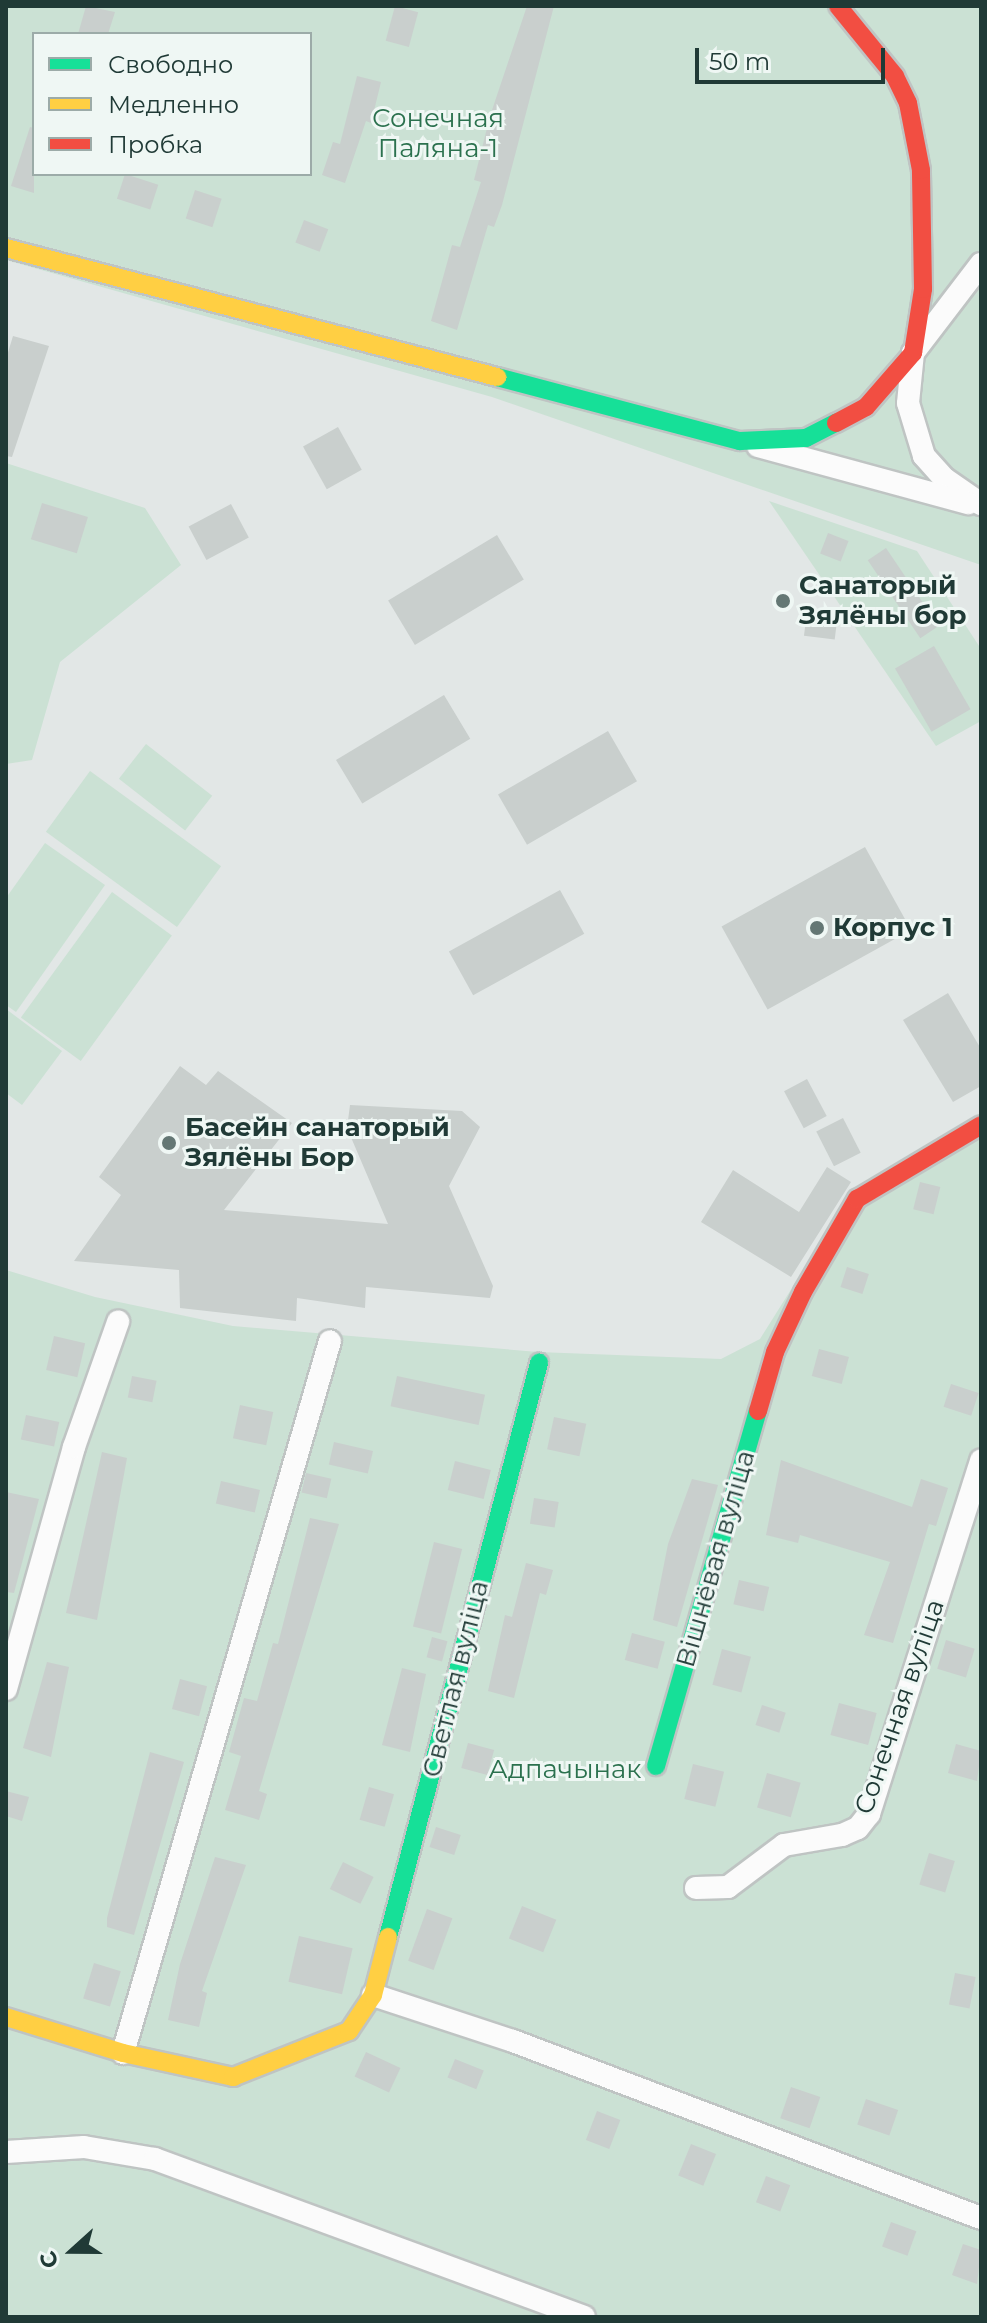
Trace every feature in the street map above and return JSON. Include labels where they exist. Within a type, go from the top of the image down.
[{"type":"street","points":[[838,6],[895,76],[916,137],[923,289],[908,403],[924,456],[945,479],[981,505]]},
{"type":"street","points":[[6,248],[981,505]]},
{"type":"street","points":[[740,441],[806,438],[866,407],[913,353],[981,264]]},
{"type":"street","name":"Вішнёвая вуліца","points":[[656,1766],[775,1352],[857,1199],[981,1125]]},
{"type":"street","points":[[6,1689],[74,1447],[118,1322]]},
{"type":"street","points":[[123,2053],[330,1341]]},
{"type":"street","name":"Светлая вуліца","points":[[6,2017],[123,2053],[233,2077],[349,2031],[373,1995],[539,1363]]},
{"type":"street","name":"Сонечная вуліца","points":[[696,1888],[728,1887],[784,1845],[842,1835],[858,1828],[869,1814],[981,1460]]},
{"type":"street","points":[[373,1995],[498,2036],[981,2218]]},
{"type":"street","points":[[6,2152],[84,2147],[155,2159],[584,2317]]},
{"type":"green space","name":"Сонечная Паляна-1","points":[[6,6],[981,6],[981,565],[492,397],[6,260]]},
{"type":"green space","points":[[6,463],[145,508],[181,565],[60,662],[32,760],[6,764]]},
{"type":"green space","points":[[769,501],[917,551],[981,649],[981,721],[936,746]]},
{"type":"green space","points":[[146,744],[212,796],[185,830],[119,779]]},
{"type":"green space","points":[[90,771],[221,866],[177,927],[46,832]]},
{"type":"green space","points":[[45,843],[105,885],[16,1012],[6,1005],[6,898]]},
{"type":"green space","points":[[112,892],[172,935],[81,1061],[21,1017]]},
{"type":"green space","points":[[6,1009],[62,1051],[22,1105],[6,1093]]},
{"type":"green space","name":"Адпачынак","points":[[981,1117],[981,2317],[6,2317],[6,1270],[95,1297],[233,1326],[538,1352],[721,1359],[760,1339],[829,1229]]},
{"type":"building","points":[[86,6],[115,12],[109,32],[79,32]]},
{"type":"building","points":[[395,6],[418,12],[409,47],[386,41]]},
{"type":"building","points":[[527,6],[554,6],[502,205],[494,227],[488,225],[457,330],[431,321],[452,245],[460,247],[481,182],[474,180],[490,116]]},
{"type":"building","points":[[357,76],[381,82],[371,123],[366,121],[345,183],[322,175],[333,142],[340,144]]},
{"type":"building","points":[[30,127],[32,128],[34,193],[11,186]]},
{"type":"building","points":[[124,176],[158,185],[150,210],[117,199]]},
{"type":"building","points":[[195,190],[222,199],[212,227],[186,219]]},
{"type":"building","points":[[304,220],[328,229],[320,252],[295,242]]},
{"type":"building","points":[[13,336],[49,346],[12,457],[6,456],[6,359]]},
{"type":"building","points":[[338,427],[362,470],[327,489],[303,446]]},
{"type":"building","points":[[42,503],[88,517],[77,553],[31,539]]},
{"type":"building","points":[[231,504],[249,538],[206,560],[189,527]]},
{"type":"building","points":[[828,533],[849,541],[841,561],[820,554]]},
{"type":"building","points":[[497,535],[524,580],[415,645],[388,600]]},
{"type":"building","points":[[886,548],[939,626],[920,638],[868,560]]},
{"type":"building","points":[[807,611],[838,615],[835,640],[804,636]]},
{"type":"building","points":[[934,646],[970,709],[932,732],[895,668]]},
{"type":"building","points":[[444,695],[470,739],[362,804],[336,760]]},
{"type":"building","points":[[608,731],[637,781],[527,845],[498,794]]},
{"type":"building","name":"Корпус 1","points":[[865,847],[911,930],[768,1010],[722,927]]},
{"type":"building","points":[[560,890],[584,934],[473,995],[449,952]]},
{"type":"building","points":[[948,993],[981,1049],[981,1086],[953,1102],[903,1020]]},
{"type":"building","points":[[180,1066],[206,1085],[218,1071],[292,1123],[224,1210],[388,1224],[347,1128],[350,1105],[462,1111],[480,1127],[449,1186],[493,1286],[490,1298],[366,1287],[365,1308],[297,1298],[296,1321],[180,1308],[179,1270],[74,1261],[121,1195],[99,1177]]},
{"type":"building","points":[[807,1079],[827,1116],[804,1128],[784,1091]]},
{"type":"building","points":[[843,1118],[861,1153],[834,1166],[816,1132]]},
{"type":"building","points":[[827,1167],[851,1182],[791,1277],[701,1222],[733,1170],[799,1212]]},
{"type":"building","points":[[920,1182],[940,1187],[934,1214],[913,1209]]},
{"type":"building","points":[[847,1267],[869,1274],[862,1294],[841,1287]]},
{"type":"building","points":[[54,1336],[85,1343],[77,1377],[46,1370]]},
{"type":"building","points":[[819,1349],[849,1357],[842,1384],[812,1376]]},
{"type":"building","points":[[132,1376],[157,1381],[152,1402],[128,1398]]},
{"type":"building","points":[[397,1376],[485,1395],[479,1425],[391,1406]]},
{"type":"building","points":[[951,1384],[979,1393],[971,1416],[944,1407]]},
{"type":"building","points":[[240,1405],[273,1412],[266,1445],[233,1438]]},
{"type":"building","points":[[26,1415],[59,1422],[54,1447],[21,1439]]},
{"type":"building","points":[[554,1417],[586,1424],[579,1456],[547,1449]]},
{"type":"building","points":[[334,1442],[373,1451],[368,1473],[329,1464]]},
{"type":"building","points":[[102,1452],[127,1458],[97,1620],[66,1613]]},
{"type":"building","points":[[781,1460],[912,1507],[921,1479],[948,1488],[936,1526],[929,1524],[893,1643],[864,1635],[890,1562],[800,1535],[798,1543],[766,1535]]},
{"type":"building","points":[[455,1461],[491,1470],[484,1499],[448,1490]]},
{"type":"building","points":[[306,1473],[331,1479],[327,1498],[302,1492]]},
{"type":"building","points":[[692,1479],[718,1485],[677,1627],[653,1620],[668,1544]]},
{"type":"building","points":[[221,1481],[260,1490],[255,1512],[216,1503]]},
{"type":"building","points":[[6,1492],[39,1499],[14,1593],[6,1592]]},
{"type":"building","points":[[534,1498],[559,1502],[555,1528],[530,1524]]},
{"type":"building","points":[[310,1518],[339,1524],[259,1791],[267,1794],[259,1820],[225,1810],[241,1756],[229,1752],[244,1698],[257,1701],[273,1643],[278,1644]]},
{"type":"building","points":[[434,1542],[462,1549],[441,1633],[413,1626]]},
{"type":"building","points":[[526,1563],[553,1570],[546,1595],[540,1593],[514,1698],[488,1691],[505,1615],[512,1617]]},
{"type":"building","points":[[739,1580],[769,1587],[764,1611],[733,1604]]},
{"type":"building","points":[[632,1633],[665,1642],[658,1669],[625,1660]]},
{"type":"building","points":[[432,1637],[447,1641],[442,1661],[427,1657]]},
{"type":"building","points":[[946,1640],[975,1649],[966,1677],[937,1669]]},
{"type":"building","points":[[722,1649],[751,1657],[741,1693],[712,1685]]},
{"type":"building","points":[[47,1662],[69,1667],[51,1757],[23,1748]]},
{"type":"building","points":[[402,1668],[426,1674],[410,1752],[382,1745]]},
{"type":"building","points":[[180,1679],[207,1686],[199,1716],[172,1709]]},
{"type":"building","points":[[839,1703],[877,1713],[868,1745],[830,1735]]},
{"type":"building","points":[[762,1705],[786,1713],[779,1733],[756,1725]]},
{"type":"building","points":[[468,1743],[494,1750],[487,1775],[461,1768]]},
{"type":"building","points":[[956,1744],[981,1751],[977,1781],[948,1773]]},
{"type":"building","points":[[150,1752],[184,1762],[134,1935],[107,1927],[107,1918]]},
{"type":"building","points":[[693,1764],[724,1772],[715,1807],[684,1799]]},
{"type":"building","points":[[767,1773],[801,1783],[791,1817],[757,1808]]},
{"type":"building","points":[[369,1787],[394,1794],[385,1827],[360,1820]]},
{"type":"building","points":[[6,1791],[29,1797],[22,1821],[6,1816]]},
{"type":"building","points":[[436,1827],[461,1835],[454,1855],[430,1847]]},
{"type":"building","points":[[929,1853],[955,1861],[945,1892],[919,1885]]},
{"type":"building","points":[[215,1857],[246,1865],[202,1991],[207,1993],[199,2027],[168,2020],[180,1964]]},
{"type":"building","points":[[343,1862],[374,1877],[360,1904],[330,1889]]},
{"type":"building","points":[[522,1906],[556,1920],[543,1952],[509,1938]]},
{"type":"building","points":[[427,1909],[452,1918],[434,1970],[408,1961]]},
{"type":"building","points":[[299,1936],[353,1948],[342,1994],[288,1982]]},
{"type":"building","points":[[94,1963],[121,1971],[110,2007],[83,1998]]},
{"type":"building","points":[[955,1973],[976,1977],[970,2008],[949,2004]]},
{"type":"building","points":[[366,2052],[400,2068],[389,2093],[355,2076]]},
{"type":"building","points":[[455,2059],[484,2071],[476,2089],[448,2078]]},
{"type":"building","points":[[791,2087],[820,2097],[810,2128],[780,2118]]},
{"type":"building","points":[[866,2099],[898,2110],[889,2136],[857,2125]]},
{"type":"building","points":[[597,2111],[620,2120],[609,2149],[586,2140]]},
{"type":"building","points":[[691,2144],[716,2154],[703,2186],[678,2176]]},
{"type":"building","points":[[766,2176],[790,2185],[780,2211],[756,2202]]},
{"type":"building","points":[[891,2222],[916,2231],[907,2256],[882,2246]]},
{"type":"building","points":[[963,2244],[981,2250],[977,2284],[952,2275]]},
{"type":"traffic: fast","points":[[497,377],[740,441],[806,438],[836,423]]},
{"type":"traffic: fast","points":[[388,1937],[539,1363]]},
{"type":"traffic: fast","points":[[656,1766],[758,1411]]},
{"type":"traffic: slow","points":[[6,248],[497,377]]},
{"type":"traffic: slow","points":[[6,2017],[123,2053],[233,2077],[349,2031],[373,1995],[388,1937]]},
{"type":"traffic: jam","points":[[836,423],[866,407],[913,353],[923,289],[921,170],[908,103],[895,76],[838,6]]},
{"type":"traffic: jam","points":[[758,1411],[775,1352],[803,1292],[857,1199],[981,1125]]},
{"type":"place","name":"Санаторый Зялёны бор","points":[[783,601]]},
{"type":"place","name":"Корпус 1","points":[[817,928]]},
{"type":"place","name":"Басейн санаторый Зялёны Бор","points":[[169,1143]]}]
